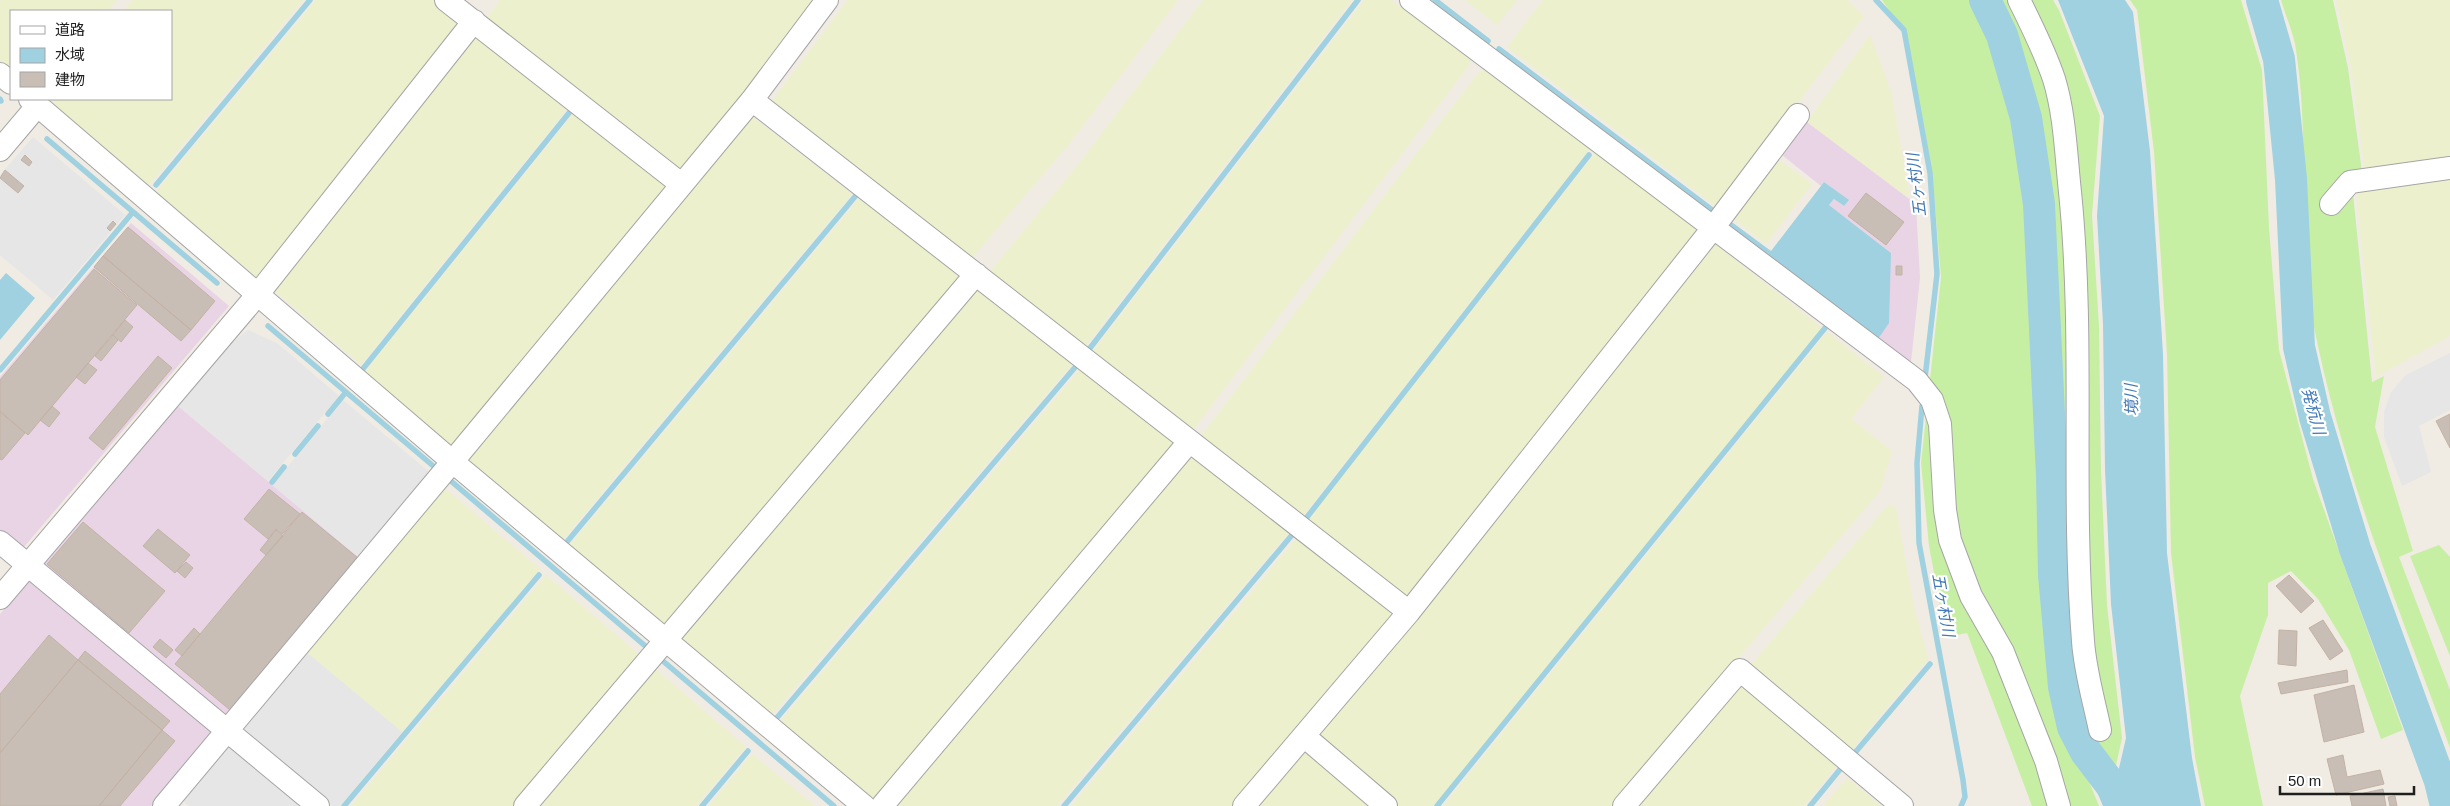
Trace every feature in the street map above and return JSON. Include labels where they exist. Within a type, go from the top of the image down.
[{"type":"street","points":[[446,0],[681,184]]},
{"type":"street","points":[[164,806],[446,470],[752,100],[827,0]]},
{"type":"street","points":[[1411,0],[1917,382],[1932,400],[1940,424],[1944,502],[1950,540],[1972,596],[2003,652],[2046,761],[2059,806]]},
{"type":"street","points":[[2019,0],[2036,32],[2054,81],[2062,117],[2075,238],[2080,586],[2083,643],[2100,730]]},
{"type":"street","points":[[0,598],[258,294],[474,22]]},
{"type":"street","points":[[0,74],[10,82]]},
{"type":"street","points":[[752,100],[1409,612]]},
{"type":"street","points":[[0,150],[34,102],[258,294],[446,470],[658,649],[864,806]]},
{"type":"street","points":[[1244,806],[1409,612],[1713,228],[1798,115]]},
{"type":"street","points":[[2331,204],[2350,182],[2450,168]]},
{"type":"street","points":[[525,806],[976,274]]},
{"type":"street","points":[[882,806],[1189,442]]},
{"type":"street","points":[[0,542],[318,806]]},
{"type":"street","points":[[1624,806],[1740,670],[1902,806]]},
{"type":"street","points":[[1304,736],[1386,806]]},
{"type":"shaded area","points":[[1807,122],[1916,204],[1920,278],[1911,362],[1878,339],[1891,253],[1829,205],[1834,199],[1844,206],[1848,200],[1824,182],[1821,186],[1782,155]]},
{"type":"shaded area","points":[[33,137],[125,215],[53,300],[0,255],[0,175]]},
{"type":"shaded area","points":[[131,223],[229,306],[24,547],[17,548],[0,534],[0,377]]},
{"type":"shaded area","points":[[248,330],[277,343],[339,396],[268,481],[178,406],[231,343]]},
{"type":"shaded area","points":[[2450,353],[2450,410],[2419,426],[2431,472],[2402,486],[2384,437],[2384,412],[2391,392],[2406,375]]},
{"type":"shaded area","points":[[343,400],[433,475],[362,560],[272,485]]},
{"type":"shaded area","points":[[178,406],[362,560],[228,720],[42,565]]},
{"type":"shaded area","points":[[28,581],[36,581],[210,725],[211,733],[151,806],[0,806],[0,614]]},
{"type":"shaded area","points":[[304,650],[402,732],[340,806],[332,806],[243,729],[244,723]]},
{"type":"shaded area","points":[[225,743],[310,806],[189,806],[179,798]]},
{"type":"green space","points":[[0,0],[117,0],[109,10],[10,10],[10,68],[0,60]]},
{"type":"green space","points":[[133,0],[303,0],[149,185],[54,105],[54,100],[172,100],[172,10],[125,10]]},
{"type":"green space","points":[[316,0],[438,0],[461,18],[461,28],[266,276],[257,277],[156,192]]},
{"type":"green space","points":[[500,0],[816,0],[774,56],[681,169],[487,18]]},
{"type":"green space","points":[[848,0],[1178,0],[1070,143],[972,258],[772,101]]},
{"type":"green space","points":[[1203,0],[1352,0],[1085,347],[990,272],[1081,161]]},
{"type":"green space","points":[[1364,0],[1391,0],[1470,59],[1470,64],[1193,430],[1090,355]]},
{"type":"green space","points":[[1465,0],[1517,0],[1497,25]]},
{"type":"green space","points":[[1543,0],[1847,0],[1864,16],[1718,208],[1507,47]]},
{"type":"green space","points":[[1882,0],[2053,0],[2059,10],[2100,116],[2092,215],[2099,326],[2101,470],[2107,605],[2122,738],[2115,770],[2093,741],[2076,749],[2099,806],[2032,806],[1967,633],[1946,637],[1929,546],[1921,463],[1941,277],[1932,171],[1924,125],[1902,29]]},
{"type":"green space","points":[[2130,0],[2241,0],[2262,70],[2269,228],[2279,350],[2313,479],[2403,730],[2381,739],[2349,650],[2318,599],[2291,571],[2268,583],[2268,615],[2240,696],[2263,806],[2205,806],[2195,757],[2171,553],[2167,354],[2154,152],[2137,10]]},
{"type":"green space","points":[[2281,0],[2333,0],[2348,68],[2362,172],[2353,193],[2372,382],[2384,376],[2375,427],[2413,551],[2399,557],[2450,690],[2450,748],[2392,592],[2356,488],[2326,381],[2314,327],[2309,292],[2304,221],[2300,79],[2295,44]]},
{"type":"green space","points":[[2336,0],[2450,0],[2450,159],[2365,172],[2351,67]]},
{"type":"green space","points":[[470,34],[571,104],[361,365],[276,292],[274,283]]},
{"type":"green space","points":[[1870,35],[1891,91],[1909,193],[1906,196],[1807,122]]},
{"type":"green space","points":[[1485,70],[1590,149],[1300,520],[1201,436],[1479,72]]},
{"type":"green space","points":[[577,109],[671,189],[450,449],[363,374]]},
{"type":"green space","points":[[749,114],[852,194],[561,542],[467,462],[466,453]]},
{"type":"green space","points":[[1595,153],[1696,229],[1696,237],[1410,603],[1305,524]]},
{"type":"green space","points":[[1779,160],[1812,184],[1766,244],[1734,219]]},
{"type":"green space","points":[[2450,180],[2450,336],[2376,377],[2356,193]]},
{"type":"green space","points":[[863,194],[961,277],[662,628],[568,547]]},
{"type":"green space","points":[[1716,245],[1822,328],[1435,806],[1396,806],[1320,740],[1321,726],[1706,248]]},
{"type":"green space","points":[[979,286],[1075,361],[770,717],[681,641],[681,633]]},
{"type":"green space","points":[[1827,332],[1884,377],[1851,419],[1892,451],[1880,491],[1613,806],[1443,806]]},
{"type":"green space","points":[[1082,367],[1174,440],[1175,448],[876,802],[778,724]]},
{"type":"green space","points":[[1192,453],[1290,531],[1057,806],[889,806]]},
{"type":"green space","points":[[441,485],[540,569],[402,732],[304,650]]},
{"type":"green space","points":[[1888,505],[1896,508],[1914,607],[1928,659],[1849,753],[1750,666]]},
{"type":"green space","points":[[1298,537],[1392,611],[1394,620],[1237,806],[1071,806]]},
{"type":"green space","points":[[2439,545],[2450,557],[2450,656],[2410,556]]},
{"type":"green space","points":[[546,575],[643,658],[518,806],[351,806]]},
{"type":"green space","points":[[652,666],[746,747],[696,806],[535,806]]},
{"type":"green space","points":[[1738,679],[1840,762],[1804,806],[1632,806]]},
{"type":"green space","points":[[1302,749],[1375,806],[1255,806]]},
{"type":"green space","points":[[752,754],[815,806],[709,806]]},
{"type":"green space","points":[[1847,778],[1881,806],[1823,806]]},
{"type":"water","name":"境川","points":[[2058,0],[2125,0],[2133,12],[2150,151],[2163,354],[2167,553],[2192,758],[2201,806],[2103,806],[2079,750],[2093,744],[2117,777],[2126,738],[2111,604],[2105,469],[2103,324],[2097,216],[2104,116]]},
{"type":"water","points":[[1824,182],[1849,200],[1844,206],[1834,199],[1829,205],[1891,253],[1889,323],[1878,339],[1726,224],[1729,220],[1771,251]]},
{"type":"water","points":[[6,273],[35,298],[0,340],[0,280]]},
{"type":"building","points":[[25,155],[32,162],[29,166],[21,160]]},
{"type":"building","points":[[5,170],[24,186],[18,193],[0,178]]},
{"type":"building","points":[[1866,193],[1904,222],[1886,245],[1848,216]]},
{"type":"building","points":[[113,221],[116,224],[110,231],[107,228]]},
{"type":"building","points":[[128,227],[215,301],[191,330],[103,256]]},
{"type":"building","points":[[103,256],[191,330],[181,341],[94,267]]},
{"type":"building","points":[[1896,266],[1902,266],[1902,275],[1896,275]]},
{"type":"building","points":[[94,269],[137,305],[28,435],[0,411],[0,380]]},
{"type":"building","points":[[125,320],[133,327],[121,342],[113,335]]},
{"type":"building","points":[[113,335],[118,340],[101,361],[95,356]]},
{"type":"building","points":[[158,356],[172,368],[103,450],[89,438]]},
{"type":"building","points":[[88,363],[97,370],[85,384],[76,377]]},
{"type":"building","points":[[52,406],[60,413],[49,427],[40,420]]},
{"type":"building","points":[[0,412],[25,433],[2,460],[0,459]]},
{"type":"building","points":[[2450,414],[2450,448],[2436,421]]},
{"type":"building","points":[[269,489],[300,514],[282,534],[276,529],[268,539],[244,519]]},
{"type":"building","points":[[302,512],[358,558],[230,710],[175,664]]},
{"type":"building","points":[[83,522],[165,591],[129,633],[47,564]]},
{"type":"building","points":[[158,529],[190,555],[175,573],[143,546]]},
{"type":"building","points":[[276,530],[283,536],[266,555],[260,550]]},
{"type":"building","points":[[186,562],[193,568],[185,578],[177,571]]},
{"type":"building","points":[[2289,575],[2314,601],[2301,613],[2276,586]]},
{"type":"building","points":[[2323,620],[2343,651],[2330,660],[2309,628]]},
{"type":"building","points":[[194,628],[200,634],[182,656],[175,650]]},
{"type":"building","points":[[2279,630],[2297,631],[2296,666],[2278,664]]},
{"type":"building","points":[[49,635],[78,660],[0,753],[0,694]]},
{"type":"building","points":[[160,639],[173,650],[166,658],[153,647]]},
{"type":"building","points":[[85,651],[170,721],[162,730],[78,660]]},
{"type":"building","points":[[78,660],[162,730],[99,806],[0,806],[0,753]]},
{"type":"building","points":[[2347,670],[2348,682],[2281,694],[2278,683]]},
{"type":"building","points":[[2354,685],[2364,732],[2324,742],[2314,695]]},
{"type":"building","points":[[162,730],[175,741],[120,806],[99,806]]},
{"type":"building","points":[[2343,755],[2347,777],[2380,770],[2384,784],[2336,795],[2327,759]]},
{"type":"building","points":[[2383,789],[2386,806],[2352,806],[2350,796]]},
{"type":"building","points":[[2395,796],[2397,806],[2390,806],[2388,797]]},
{"type":"waterway","points":[[156,185],[310,0]]},
{"type":"waterway","points":[[1087,352],[1358,0]]},
{"type":"waterway","points":[[1435,0],[1488,41]]},
{"type":"waterway","name":"五ヶ村川","points":[[1876,0],[1904,30],[1930,173],[1937,274],[1925,378]]},
{"type":"waterway","points":[[1985,0],[2002,35],[2026,118],[2039,204],[2052,476],[2054,575],[2064,687],[2073,727],[2086,752],[2127,806]]},
{"type":"waterway","name":"発杭川","points":[[2262,0],[2279,59],[2291,179],[2299,347],[2315,417],[2355,549],[2440,781],[2446,806]]},
{"type":"waterway","points":[[1499,49],[1716,213]]},
{"type":"waterway","points":[[362,370],[573,108]]},
{"type":"waterway","points":[[47,139],[217,283]]},
{"type":"waterway","points":[[1304,521],[1589,155]]},
{"type":"waterway","points":[[566,543],[858,193],[854,190]]},
{"type":"waterway","points":[[0,370],[133,212]]},
{"type":"waterway","points":[[268,326],[438,470]]},
{"type":"waterway","points":[[1437,806],[1825,328]]},
{"type":"waterway","points":[[775,720],[1077,365]]},
{"type":"waterway","points":[[328,414],[346,392]]},
{"type":"waterway","name":"五ヶ村川","points":[[1922,406],[1917,463],[1919,543],[1963,780],[1965,797],[1961,806]]},
{"type":"waterway","points":[[295,454],[318,426]]},
{"type":"waterway","points":[[272,482],[284,467]]},
{"type":"waterway","points":[[445,476],[650,650]]},
{"type":"waterway","points":[[1064,806],[1292,535]]},
{"type":"waterway","points":[[344,806],[539,575]]},
{"type":"waterway","points":[[657,656],[834,806]]},
{"type":"waterway","points":[[1853,755],[1930,664]]},
{"type":"waterway","points":[[702,806],[748,751]]},
{"type":"waterway","points":[[1810,806],[1842,767]]}]
